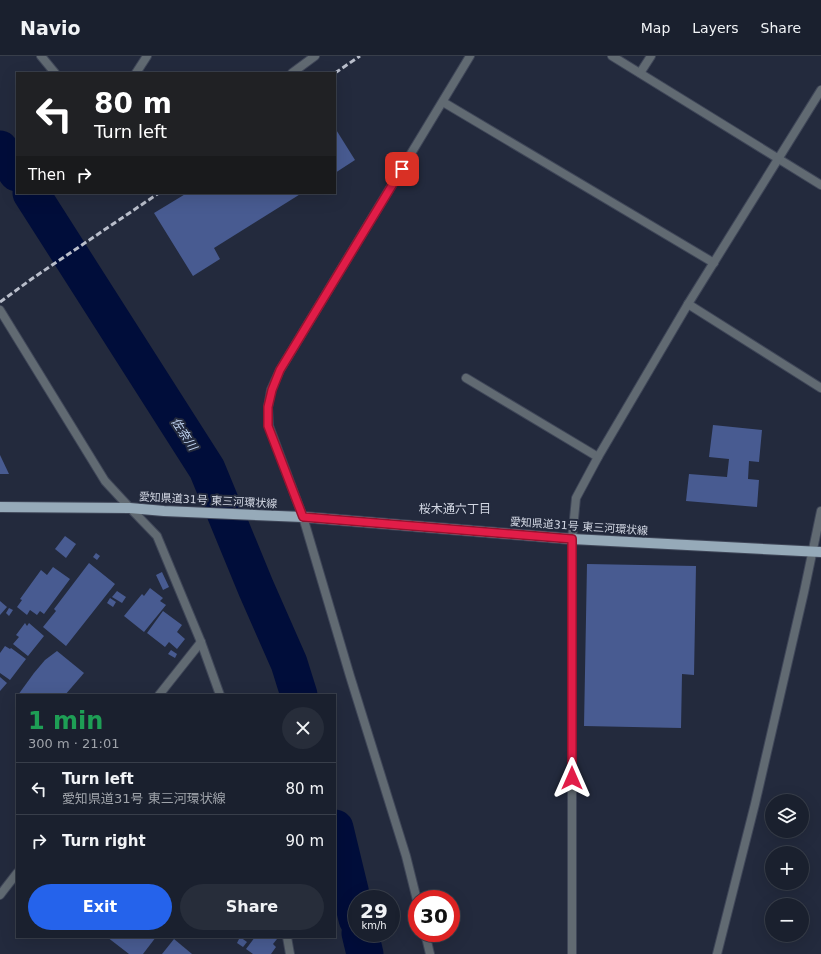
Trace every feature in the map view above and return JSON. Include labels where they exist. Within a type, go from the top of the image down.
[{"type":"main road","name":"愛知県道31号 東三河環状線","points":[[0,507],[130,508],[164,511],[303,517],[572,539],[817,552]]},
{"type":"street","points":[[41,56],[54,72]]},
{"type":"street","points":[[137,72],[147,56]]},
{"type":"street","points":[[293,72],[315,56]]},
{"type":"street","points":[[414,890],[406,856],[350,676],[303,517],[268,426],[268,407],[272,390],[280,370],[470,56]]},
{"type":"street","points":[[612,56],[821,185]]},
{"type":"street","points":[[640,73],[651,56]]},
{"type":"street","points":[[572,954],[572,539],[576,498],[598,457],[688,304],[821,90]]},
{"type":"street","points":[[443,102],[714,263]]},
{"type":"street","points":[[688,304],[821,388]]},
{"type":"street","points":[[0,310],[105,481],[157,536],[201,642],[220,694]]},
{"type":"street","points":[[466,378],[598,457]]},
{"type":"street","points":[[716,954],[817,552],[821,511]]},
{"type":"street","points":[[160,694],[201,642]]},
{"type":"street","points":[[0,895],[16,874]]},
{"type":"street","points":[[287,938],[290,954]]},
{"type":"street","points":[[427,942],[430,954]]},
{"type":"building","points":[[336,130],[355,160],[336,172]]},
{"type":"building","points":[[185,194],[300,194],[214,248],[220,259],[193,276],[154,213]]},
{"type":"building","points":[[713,425],[762,430],[759,462],[749,461],[748,479],[759,480],[757,507],[686,501],[689,474],[727,477],[729,459],[709,457]]},
{"type":"building","points":[[0,455],[9,474],[0,474]]},
{"type":"building","points":[[65,536],[76,544],[66,558],[55,549]]},
{"type":"building","points":[[96,553],[100,556],[97,560],[93,557]]},
{"type":"building","points":[[89,563],[115,584],[66,646],[43,627],[56,611],[54,609]]},
{"type":"building","points":[[587,564],[696,566],[694,675],[682,674],[681,728],[584,726]]},
{"type":"building","points":[[53,567],[70,579],[44,614],[40,611],[37,615],[30,610],[27,615],[17,607],[22,600],[20,599],[41,570],[47,575]]},
{"type":"building","points":[[162,572],[169,587],[163,590],[156,575]]},
{"type":"building","points":[[150,588],[163,598],[160,601],[166,605],[144,632],[124,616],[142,594],[144,596]]},
{"type":"building","points":[[117,591],[126,597],[122,603],[112,597]]},
{"type":"building","points":[[110,598],[116,602],[113,607],[107,603]]},
{"type":"building","points":[[0,601],[7,607],[0,615]]},
{"type":"building","points":[[9,608],[13,610],[9,616],[6,613]]},
{"type":"building","points":[[163,611],[182,625],[177,632],[185,639],[177,649],[169,642],[165,647],[147,633]]},
{"type":"building","points":[[25,623],[27,626],[29,623],[44,636],[28,656],[13,644],[19,637],[16,635]]},
{"type":"building","points":[[5,646],[10,649],[11,648],[26,659],[10,680],[0,673],[0,653]]},
{"type":"building","points":[[171,650],[177,654],[175,658],[168,654]]},
{"type":"building","points":[[57,651],[84,673],[66,694],[19,694],[34,673],[45,660]]},
{"type":"building","points":[[0,677],[7,683],[0,691]]},
{"type":"building","points":[[108,938],[155,938],[143,954],[129,954]]},
{"type":"building","points":[[240,938],[247,942],[243,947],[237,943]]},
{"type":"building","points":[[254,938],[277,939],[273,944],[276,947],[271,954],[253,954],[246,949]]},
{"type":"building","points":[[174,939],[192,954],[162,954]]},
{"type":"waterway","name":"佐奈川","points":[[0,149],[16,172]]},
{"type":"waterway","name":"佐奈川","points":[[32,194],[207,469],[289,663],[299,694]]},
{"type":"waterway","name":"佐奈川","points":[[336,832],[350,890]]},
{"type":"waterway","name":"佐奈川","points":[[362,942],[365,954]]},
{"type":"railway","points":[[336,72],[360,56]]},
{"type":"railway","points":[[0,302],[158,194]]},
{"type":"district","name":"桜木通六丁目","points":[[455,509]]},
{"type":"route","points":[[402,169],[280,370],[272,390],[268,407],[268,426],[303,517],[572,539],[572,778]]}]
